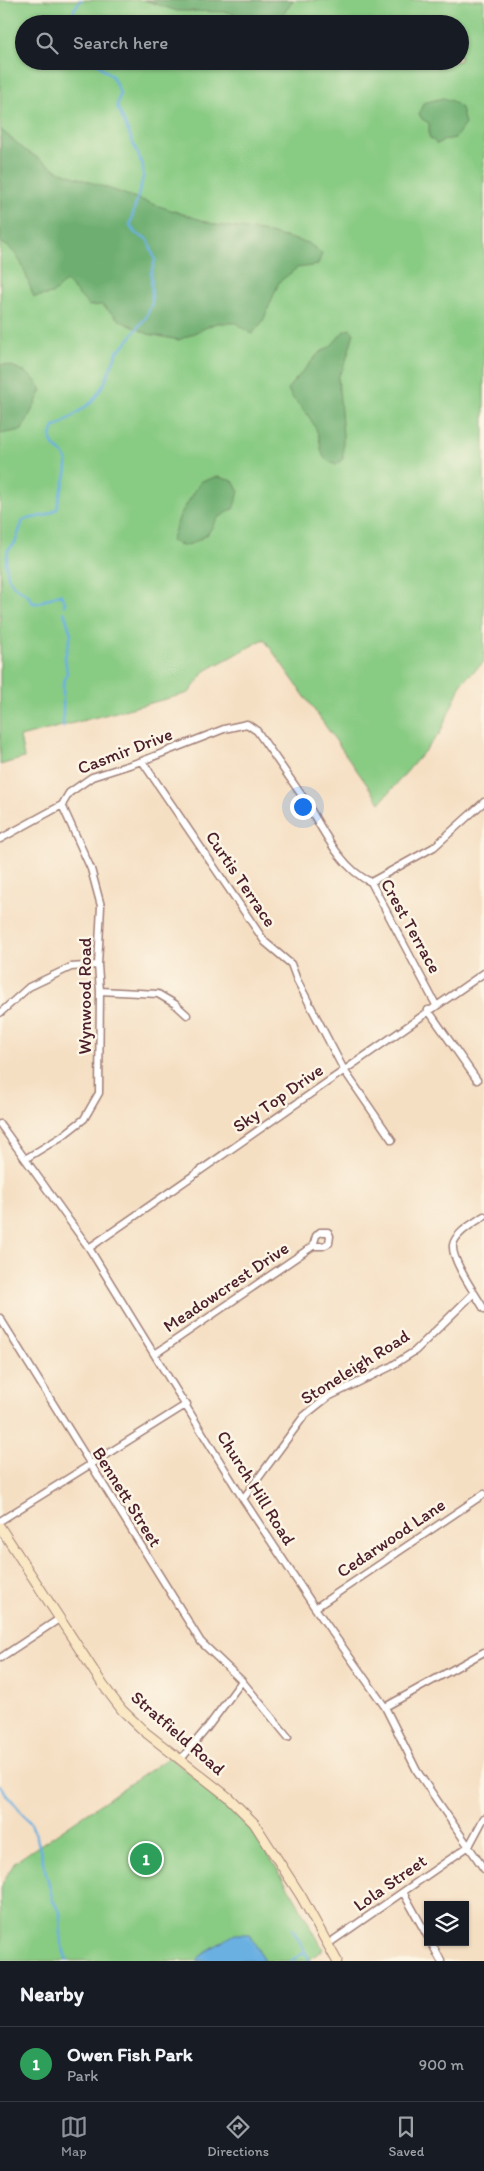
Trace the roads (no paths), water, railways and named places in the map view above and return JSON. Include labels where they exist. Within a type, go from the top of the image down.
[{"type":"main road","name":"Stratfield Road","points":[[0,1527],[102,1685],[122,1710],[145,1732],[228,1797],[254,1823],[285,1870],[337,1961]]},
{"type":"street","name":"Casmir Drive","points":[[0,839],[62,805],[69,793],[92,777],[142,761],[224,729],[247,724]]},
{"type":"street","name":"Crest Terrace","points":[[247,724],[257,731],[333,846],[361,878],[371,882],[436,1005]]},
{"type":"street","name":"Curtis Terrace","points":[[142,761],[265,942],[291,964],[297,980],[344,1070],[392,1140]]},
{"type":"street","points":[[371,882],[434,847],[484,802]]},
{"type":"street","name":"Wynwood Road","points":[[25,1159],[61,1138],[84,1119],[99,1093],[100,991],[98,965],[101,906],[90,868],[62,805]]},
{"type":"street","points":[[0,1014],[29,987],[71,967],[98,965]]},
{"type":"street","name":"Sky Top Drive","points":[[89,1248],[428,1010],[484,973]]},
{"type":"street","points":[[100,991],[158,994],[175,1004],[187,1015]]},
{"type":"street","points":[[428,1010],[477,1080]]},
{"type":"street","name":"Church Hill Road","points":[[0,1124],[89,1248],[243,1499],[315,1608],[385,1706],[416,1770],[484,1869]]},
{"type":"street","points":[[484,1216],[457,1237],[453,1245],[454,1255],[484,1308]]},
{"type":"street","name":"Meadowcrest Drive","points":[[155,1354],[314,1246]]},
{"type":"street","name":"Stoneleigh Road","points":[[243,1499],[304,1416],[328,1397],[390,1367],[415,1351],[474,1292]]},
{"type":"street","name":"Bennett Street","points":[[0,1318],[201,1642],[242,1681],[288,1738]]},
{"type":"street","points":[[0,1521],[186,1404]]},
{"type":"street","name":"Cedarwood Lane","points":[[315,1608],[484,1494]]},
{"type":"street","points":[[0,1658],[59,1619]]},
{"type":"street","points":[[385,1706],[484,1652]]},
{"type":"street","points":[[180,1760],[242,1681]]},
{"type":"street","points":[[469,1846],[484,1818]]},
{"type":"street","name":"Lola Street","points":[[328,1944],[469,1846]]},
{"type":"street","points":[[403,1892],[424,1929]]},
{"type":"street","points":[[433,1946],[441,1961]]},
{"type":"water","points":[[235,1934],[250,1934],[264,1961],[197,1961],[202,1954]]},
{"type":"waterway","points":[[74,15],[74,9],[81,0]]},
{"type":"waterway","points":[[64,606],[65,602],[60,594],[38,603],[33,603],[28,595],[14,586],[8,577],[6,563],[8,550],[15,543],[23,520],[47,515],[57,509],[66,475],[67,463],[63,453],[51,441],[54,427],[60,425],[92,402],[104,384],[117,352],[146,317],[152,303],[151,273],[155,260],[148,240],[135,233],[130,225],[143,178],[143,166],[117,106],[120,93],[112,76],[104,70]]},
{"type":"waterway","points":[[63,727],[63,685],[67,674],[65,657],[71,634],[64,612]]},
{"type":"waterway","points":[[0,1786],[31,1824],[37,1838],[53,1901],[60,1912],[61,1943],[67,1961]]},
{"type":"waterway","points":[[293,1929],[310,1961]]},
{"type":"waterway","points":[[291,1961],[305,1952]]},
{"type":"place","name":"Owen Fish Park","points":[[146,1859]]}]
